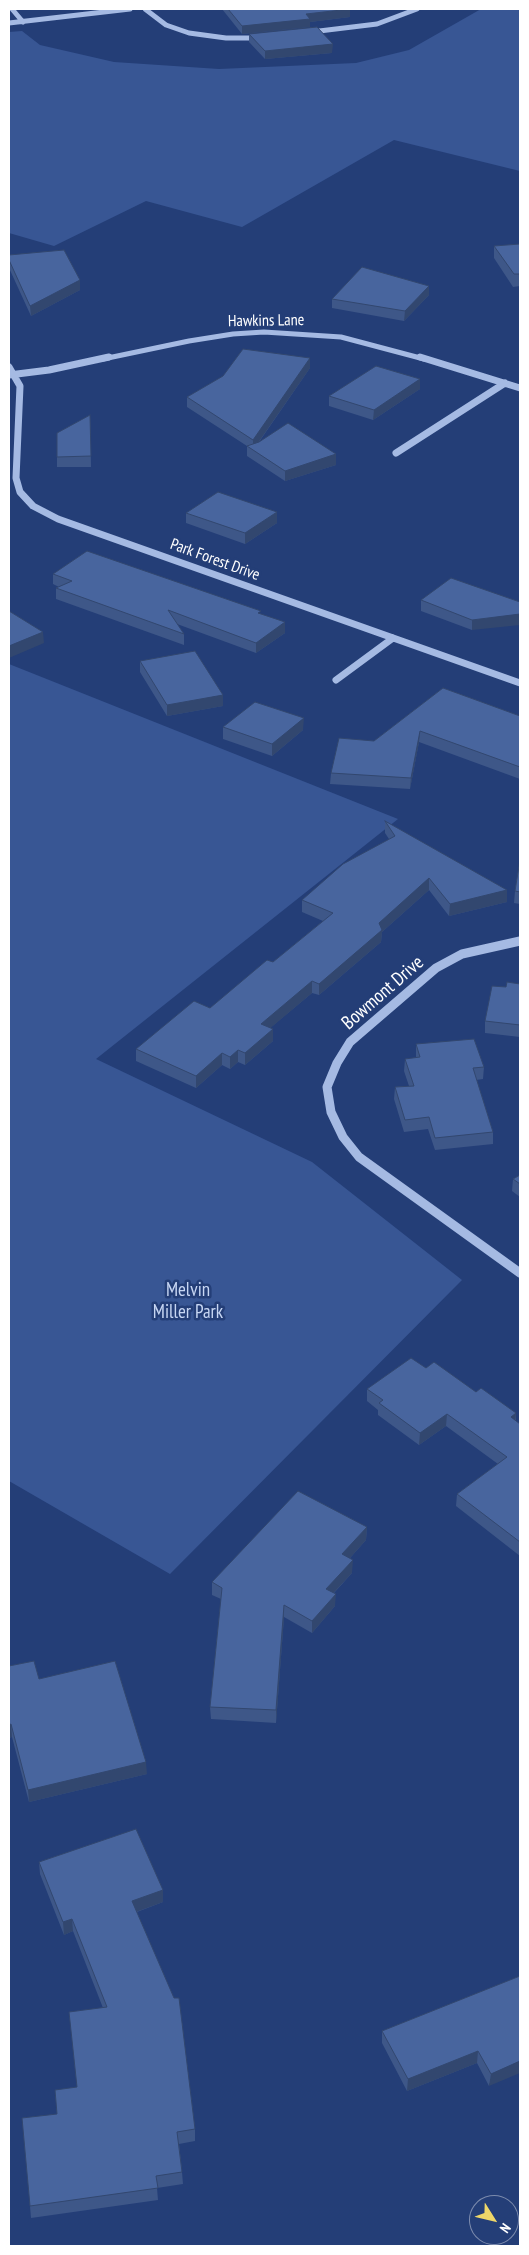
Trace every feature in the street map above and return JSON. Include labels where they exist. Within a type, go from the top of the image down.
[{"type":"street","points":[[12,9],[23,22]]},
{"type":"street","points":[[9,24],[130,9]]},
{"type":"street","points":[[145,9],[166,25],[189,33],[226,38],[271,37]]},
{"type":"street","points":[[301,33],[377,24],[417,9]]},
{"type":"street","name":"Hawkins Lane","points":[[11,375],[49,370],[188,341],[233,334],[272,332],[340,337],[409,354],[520,388]]},
{"type":"street","name":"Park Forest Drive","points":[[9,367],[11,375],[20,386],[16,478],[20,492],[33,506],[58,519],[520,683]]},
{"type":"street","points":[[396,453],[505,384]]},
{"type":"street","points":[[336,680],[392,638]]},
{"type":"street","name":"Bowmont Drive","points":[[520,941],[462,954],[436,968],[350,1042],[337,1063],[327,1087],[331,1112],[343,1138],[359,1157],[520,1273]]},
{"type":"green space","points":[[481,9],[520,9],[520,171],[394,140],[242,227],[146,201],[54,246],[9,233],[9,32],[22,31],[40,45],[114,62],[219,69],[356,63],[409,50]]},
{"type":"green space","name":"Melvin Miller Park","points":[[9,664],[398,819],[96,1059],[312,1162],[462,1280],[170,1574],[9,1481]]},
{"type":"building","points":[[228,9],[350,9],[306,14],[310,19],[242,26]]},
{"type":"building","points":[[317,27],[333,44],[265,51],[249,34]]},
{"type":"building","points":[[520,244],[520,274],[514,274],[494,246]]},
{"type":"building","points":[[64,250],[80,280],[30,306],[9,260],[9,255]]},
{"type":"building","points":[[362,267],[429,286],[405,311],[332,299]]},
{"type":"building","points":[[243,349],[310,358],[253,440],[187,397],[223,376]]},
{"type":"building","points":[[376,366],[420,379],[374,410],[329,396]]},
{"type":"building","points":[[90,415],[91,456],[57,457],[57,433]]},
{"type":"building","points":[[288,423],[336,454],[285,471],[247,446],[259,442]]},
{"type":"building","points":[[218,492],[277,512],[245,533],[186,513]]},
{"type":"building","points":[[87,551],[261,611],[258,613],[285,622],[256,643],[168,610],[184,634],[56,588],[72,581],[53,574]]},
{"type":"building","points":[[451,578],[520,602],[520,614],[472,620],[421,600]]},
{"type":"building","points":[[9,611],[43,632],[9,646]]},
{"type":"building","points":[[195,651],[223,695],[167,705],[140,661]]},
{"type":"building","points":[[443,688],[520,716],[520,767],[420,731],[411,778],[331,773],[339,738],[374,741]]},
{"type":"building","points":[[255,702],[304,718],[272,744],[223,727]]},
{"type":"building","points":[[385,821],[507,890],[450,904],[429,878],[379,923],[382,930],[319,984],[312,981],[261,1024],[273,1029],[245,1053],[238,1050],[230,1057],[222,1053],[196,1076],[136,1049],[194,1001],[210,1008],[267,960],[273,962],[333,913],[302,900],[343,864],[395,836]]},
{"type":"building","points":[[520,860],[520,892],[515,891]]},
{"type":"building","points":[[507,982],[520,984],[520,1025],[485,1021],[492,986],[506,987]]},
{"type":"building","points":[[474,1039],[484,1067],[473,1068],[493,1132],[435,1138],[429,1117],[405,1120],[395,1087],[414,1086],[405,1059],[420,1057],[416,1044]]},
{"type":"building","points":[[520,1175],[520,1184],[513,1179]]},
{"type":"building","points":[[411,1358],[426,1368],[434,1362],[476,1392],[481,1388],[516,1413],[511,1417],[520,1424],[520,1542],[457,1494],[507,1457],[447,1414],[420,1433],[379,1403],[383,1400],[367,1389]]},
{"type":"building","points":[[298,1491],[367,1527],[342,1554],[353,1560],[326,1589],[336,1594],[312,1621],[284,1605],[276,1710],[210,1707],[222,1588],[212,1582]]},
{"type":"building","points":[[34,1661],[39,1679],[115,1661],[146,1762],[28,1790],[11,1724],[9,1725],[9,1666]]},
{"type":"building","points":[[136,1829],[163,1890],[132,1901],[174,1998],[179,1998],[195,2129],[177,2132],[182,2172],[156,2176],[158,2188],[30,2206],[22,2118],[57,2114],[55,2090],[77,2087],[69,2012],[107,2007],[72,1919],[63,1922],[39,1862]]},
{"type":"building","points":[[520,1976],[520,2061],[491,2074],[478,2051],[408,2079],[382,2031]]}]
